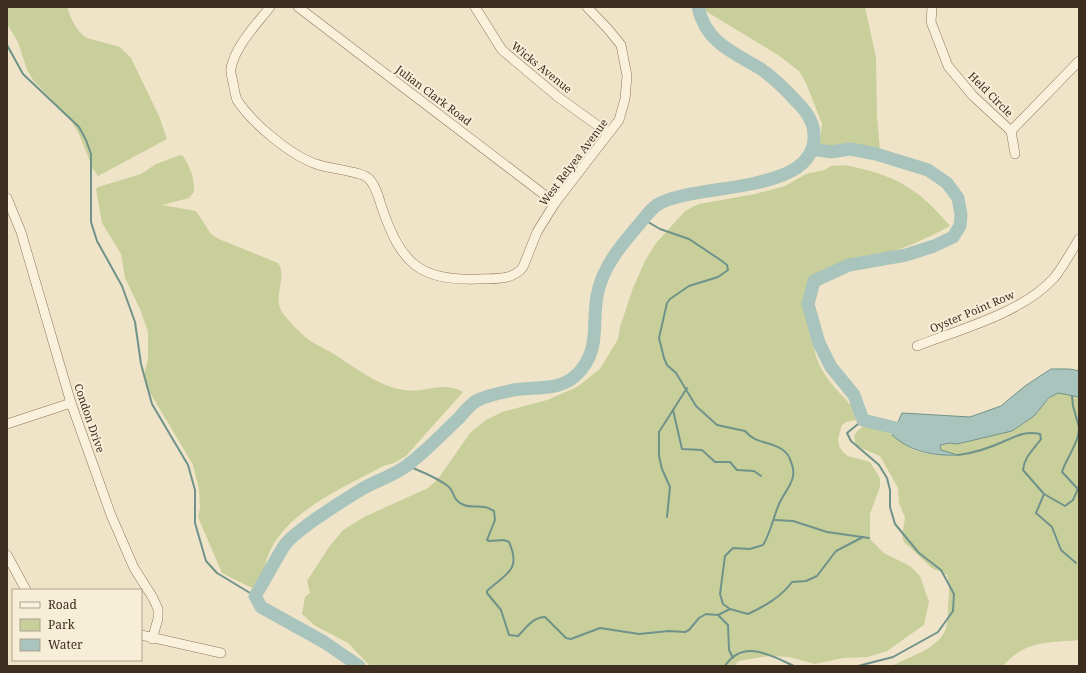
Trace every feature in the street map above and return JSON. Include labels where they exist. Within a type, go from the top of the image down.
[{"type":"street","name":"West Relyea Avenue","points":[[270,7],[236,53],[230,69],[237,99],[262,128],[294,153],[316,164],[360,174],[369,178],[394,240],[405,256],[420,268],[433,275],[456,280],[511,277],[519,272],[523,267],[537,232],[556,203],[619,120],[625,99],[627,76],[621,45],[587,7]]},
{"type":"street","name":"Julian Clark Road","points":[[298,7],[556,203]]},
{"type":"street","name":"Wicks Avenue","points":[[475,7],[502,50],[558,96],[608,133]]},
{"type":"street","name":"Held Circle","points":[[932,7],[931,22],[948,66],[973,96],[1012,131],[1015,154]]},
{"type":"street","name":"Held Circle","points":[[1012,131],[1079,61]]},
{"type":"street","name":"Condon Drive","points":[[7,198],[21,232],[71,403],[111,515],[134,568],[153,598],[158,609],[158,619],[152,639]]},
{"type":"street","name":"Oyster Point Row","points":[[917,346],[996,316],[1030,298],[1054,278],[1079,239]]},
{"type":"street","points":[[7,424],[71,403]]},
{"type":"street","points":[[7,555],[25,589]]},
{"type":"street","points":[[142,635],[152,639],[221,653]]},
{"type":"green space","points":[[7,7],[67,7],[74,24],[83,35],[87,38],[120,47],[131,58],[159,116],[167,139],[98,176],[93,169],[79,134],[70,119],[33,80],[27,70],[18,42],[7,24]]},
{"type":"green space","points":[[699,7],[865,7],[876,57],[877,116],[880,150],[843,145],[819,150],[822,124],[806,83],[799,71],[778,55]]},
{"type":"green space","points":[[180,155],[183,156],[190,169],[194,182],[194,192],[189,198],[162,205],[196,211],[211,234],[219,239],[278,263],[282,275],[279,295],[280,308],[284,315],[306,338],[385,385],[412,391],[448,387],[463,392],[406,456],[394,463],[383,466],[335,492],[303,512],[289,524],[269,553],[260,592],[222,573],[198,517],[200,508],[199,489],[193,465],[145,384],[145,370],[148,359],[148,332],[140,309],[125,278],[121,254],[102,223],[96,189],[98,187],[141,174],[156,164]]},
{"type":"green space","points":[[845,165],[878,173],[904,185],[927,201],[950,226],[927,238],[888,253],[848,262],[835,268],[824,278],[817,288],[813,298],[811,310],[812,336],[821,368],[838,392],[858,413],[857,420],[846,422],[842,425],[838,439],[839,446],[848,456],[870,462],[880,478],[880,487],[870,514],[870,539],[884,553],[910,566],[920,576],[929,602],[924,625],[887,651],[868,657],[843,658],[815,664],[789,657],[769,656],[739,661],[734,666],[370,666],[348,643],[314,625],[302,614],[305,597],[310,593],[307,581],[329,547],[343,530],[364,517],[428,488],[438,479],[470,433],[486,420],[502,412],[547,400],[577,387],[600,369],[618,339],[620,327],[633,288],[645,261],[656,243],[685,211],[699,204],[755,194],[785,186],[806,174],[824,170],[831,166]]},
{"type":"green space","points":[[1058,393],[1079,397],[1079,640],[1038,644],[1029,647],[1020,651],[1003,666],[892,666],[931,647],[942,635],[948,620],[948,579],[947,575],[932,568],[904,542],[902,536],[905,518],[899,503],[898,488],[880,456],[856,446],[854,436],[861,428],[868,425],[876,426],[922,453],[936,455],[956,454],[941,450],[940,445],[950,443],[957,444],[1014,429],[1031,419],[1048,400]]},
{"type":"water","points":[[1051,369],[1070,369],[1079,371],[1079,397],[1058,393],[1049,398],[1034,416],[1012,431],[957,444],[950,443],[940,445],[941,450],[958,455],[940,455],[923,452],[899,441],[892,435],[902,413],[970,417],[1001,406],[1025,386]]},
{"type":"waterway","points":[[359,666],[324,642],[261,607],[255,596],[284,546],[290,539],[344,500],[404,468],[429,447],[476,401],[488,396],[518,389],[556,386],[573,378],[581,370],[591,353],[597,296],[603,275],[620,247],[648,213],[657,205],[674,198],[775,178],[796,168],[810,155],[814,130],[809,117],[803,109],[771,76],[731,51],[714,38],[707,29],[698,7]]},
{"type":"waterway","points":[[7,45],[23,74],[79,127],[86,140],[91,154],[91,222],[97,241],[122,286],[135,322],[141,364],[152,404],[188,465],[195,490],[195,523],[206,561],[217,573],[255,596]]},
{"type":"waterway","points":[[812,149],[831,152],[850,149],[876,154],[928,170],[947,183],[958,198],[961,215],[960,226],[953,237],[934,246],[906,255],[849,265],[814,281],[808,304],[819,343],[831,367],[854,395],[863,420],[912,432]]},
{"type":"waterway","points":[[643,219],[660,229],[689,239],[722,261],[727,265],[728,270],[718,277],[689,286],[670,299],[667,303],[659,338],[667,365],[676,373],[696,406],[717,425],[745,431],[759,441],[778,447],[788,455],[793,468],[792,479],[779,504],[763,545],[750,549],[733,548],[725,556],[720,594],[723,604],[730,609],[748,614],[772,601],[792,582],[806,581],[817,576],[836,551],[863,537]]},
{"type":"waterway","points":[[667,517],[670,487],[662,469],[659,456],[659,432],[687,388]]},
{"type":"waterway","points":[[1072,396],[1073,406],[1079,427]]},
{"type":"waterway","points":[[673,410],[682,449],[702,450],[715,462],[730,462],[737,470],[754,471],[761,476]]},
{"type":"waterway","points":[[858,666],[893,657],[938,632],[953,611],[954,594],[941,570],[919,553],[895,524],[890,507],[890,490],[887,478],[879,465],[851,441],[847,433],[863,420]]},
{"type":"waterway","points":[[958,455],[983,449],[1023,434],[1040,434],[1041,439],[1027,457],[1023,470],[1044,494],[1065,506],[1073,500],[1078,489],[1062,472],[1074,446],[1079,430]]},
{"type":"waterway","points":[[408,466],[440,480],[451,489],[457,501],[460,503],[468,506],[486,507],[494,511],[495,520],[487,540],[504,540],[509,542],[514,560],[510,571],[487,591],[487,593],[501,610],[509,635],[518,636],[533,621],[541,617],[545,617],[566,638],[571,639],[600,628],[639,634],[669,631],[685,632],[689,630],[699,618],[706,614],[718,615],[730,609]]},
{"type":"waterway","points":[[1044,494],[1036,513],[1052,527],[1061,550],[1076,563]]},
{"type":"waterway","points":[[775,520],[793,521],[827,532],[869,538]]},
{"type":"waterway","points":[[718,615],[728,625],[729,650],[733,658]]},
{"type":"waterway","points":[[725,666],[732,658],[740,653],[749,651],[767,654],[794,666]]}]
